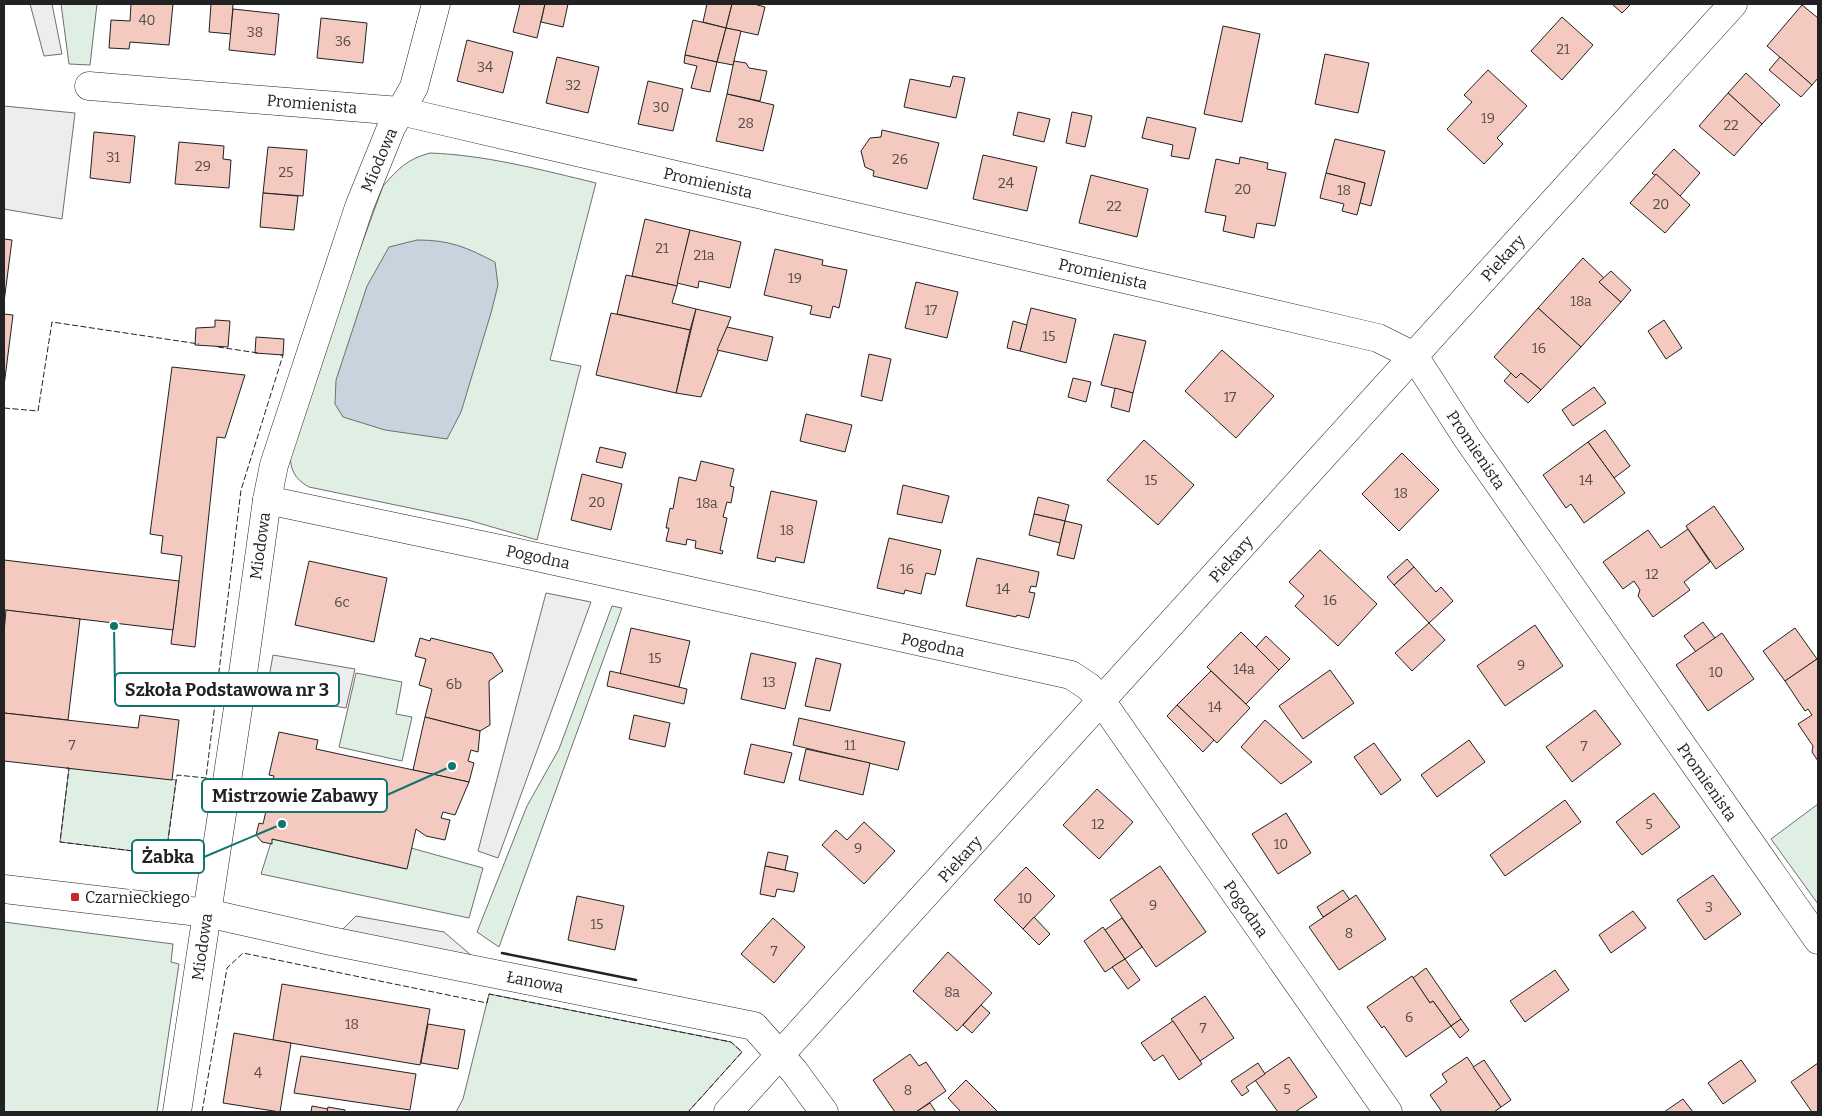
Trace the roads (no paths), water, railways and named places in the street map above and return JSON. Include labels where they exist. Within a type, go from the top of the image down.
[{"type":"street","name":"Miodowa","points":[[178,1112],[267,500],[281,437],[359,208],[391,128],[414,87],[436,4]]},
{"type":"street","name":"Piekary","points":[[728,1112],[1102,702],[1733,4]]},
{"type":"street","name":"Promienista","points":[[89,86],[400,111],[1378,338],[1414,356],[1467,438],[1818,940]]},
{"type":"street","name":"Pogodna","points":[[267,500],[534,556],[1071,675],[1089,687],[1102,702],[1388,1112]]},
{"type":"street","name":"Łanowa","points":[[4,889],[207,913],[341,943],[754,1026],[781,1055],[824,1112]]},
{"type":"place","name":"Szkoła Podstawowa nr 3","points":[[114,626]]},
{"type":"place","name":"Mistrzowie Zabawy","points":[[452,766]]},
{"type":"place","name":"Żabka","points":[[282,824]]},
{"type":"place","name":"Czarnieckiego","points":[[75,897]]}]
